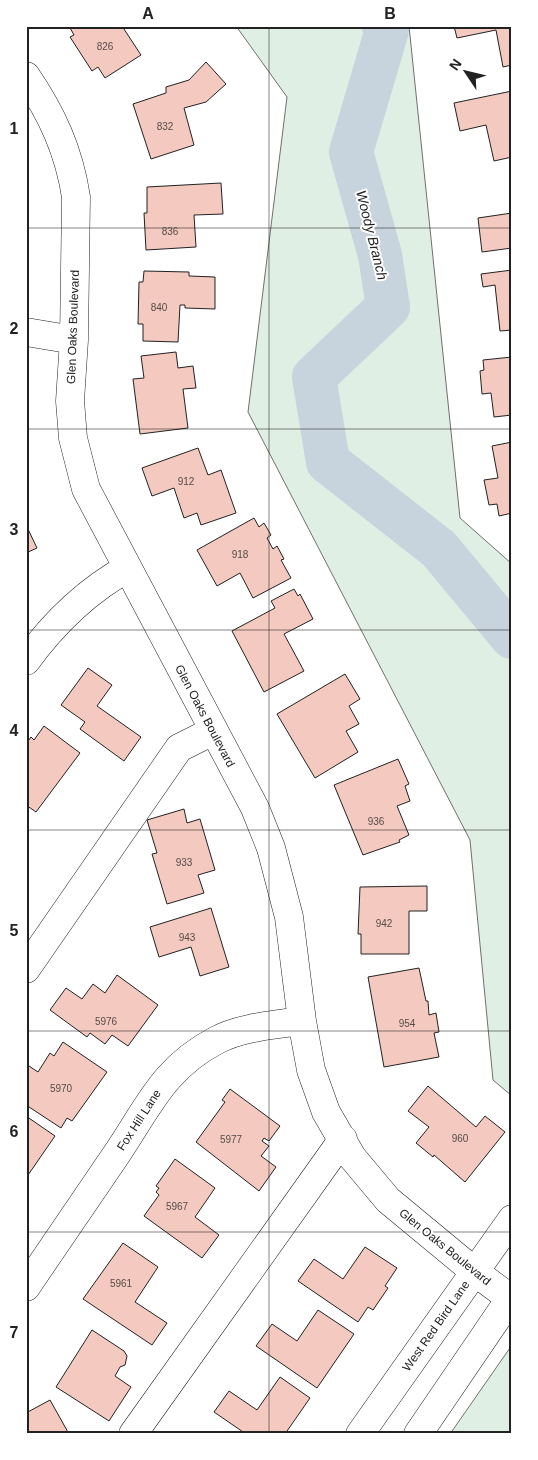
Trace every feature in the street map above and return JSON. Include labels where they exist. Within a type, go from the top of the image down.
[{"type":"street","name":"Glen Oaks Boulevard","points":[[26,76],[46,105],[64,143],[76,197],[74,340],[70,401],[73,438],[80,469],[86,488],[255,808],[272,848],[290,917],[302,1020],[316,1087],[343,1140],[369,1180],[388,1200],[475,1272],[511,1297]]},
{"type":"street","points":[[26,332],[74,340]]},
{"type":"street","points":[[26,661],[55,626],[106,581],[128,568]]},
{"type":"street","points":[[26,969],[179,748],[213,731]]},
{"type":"street","name":"Fox Hill Lane","points":[[26,1287],[122,1147],[152,1095],[171,1073],[203,1048],[237,1032],[302,1020]]},
{"type":"street","points":[[133,1434],[343,1140]]},
{"type":"street","name":"West Red Bird Lane","points":[[360,1434],[512,1219]]},
{"type":"street","points":[[418,1434],[511,1297]]},
{"type":"green space","points":[[236,26],[409,26],[460,518],[512,564],[512,1096],[493,1080],[470,840],[248,412],[287,97]]},
{"type":"green space","points":[[512,1345],[512,1434],[450,1434]]},
{"type":"building","points":[[69,26],[122,26],[141,55],[105,78],[98,67],[92,71],[70,37],[74,35]]},
{"type":"building","points":[[454,26],[512,26],[512,65],[503,67],[496,30],[457,38]]},
{"type":"building","points":[[206,62],[226,84],[206,102],[184,108],[194,145],[151,159],[133,104],[166,93],[166,87],[189,80]]},
{"type":"building","points":[[512,91],[512,157],[494,161],[486,125],[460,131],[454,103]]},
{"type":"building","points":[[221,183],[223,214],[194,215],[196,247],[146,250],[144,213],[147,213],[147,187]]},
{"type":"building","points":[[512,213],[512,248],[482,252],[478,218]]},
{"type":"building","points":[[512,270],[512,330],[500,331],[495,285],[483,287],[481,274]]},
{"type":"building","points":[[144,271],[189,272],[189,276],[215,277],[215,309],[185,308],[185,305],[180,305],[178,342],[143,341],[143,324],[138,324],[139,282],[143,282]]},
{"type":"building","points":[[176,352],[178,368],[193,366],[196,388],[183,389],[188,428],[140,434],[133,379],[144,378],[141,356]]},
{"type":"building","points":[[512,357],[512,415],[494,417],[491,393],[482,394],[480,371],[484,370],[483,360]]},
{"type":"building","points":[[512,442],[512,513],[499,516],[497,504],[489,505],[484,480],[498,478],[492,446]]},
{"type":"building","points":[[198,448],[208,475],[221,470],[236,513],[201,525],[197,513],[184,518],[174,488],[152,496],[142,468]]},
{"type":"building","points":[[254,518],[259,527],[264,523],[271,535],[267,538],[273,549],[277,546],[284,559],[281,560],[291,578],[253,598],[240,573],[217,586],[197,550]]},
{"type":"building","points":[[26,525],[37,548],[26,553]]},
{"type":"building","points":[[294,589],[298,596],[300,594],[313,619],[284,634],[304,671],[264,692],[232,631],[275,608],[271,601]]},
{"type":"building","points":[[88,668],[112,685],[97,706],[141,737],[124,761],[80,729],[85,722],[61,705]]},
{"type":"building","points":[[345,674],[360,699],[349,706],[359,724],[346,731],[358,752],[315,778],[277,714]]},
{"type":"building","points":[[44,726],[80,753],[36,812],[26,805],[26,744],[31,737],[34,740]]},
{"type":"building","points":[[398,759],[409,784],[405,786],[410,801],[397,806],[409,835],[399,840],[400,842],[363,855],[334,785]]},
{"type":"building","points":[[184,809],[187,823],[200,819],[215,870],[198,875],[204,893],[167,904],[152,854],[157,853],[147,820]]},
{"type":"building","points":[[427,886],[427,911],[409,911],[409,954],[361,954],[361,934],[358,934],[360,887]]},
{"type":"building","points":[[211,908],[229,967],[200,976],[191,947],[159,957],[150,927]]},
{"type":"building","points":[[419,968],[426,1001],[428,1001],[429,1015],[436,1013],[439,1032],[434,1033],[439,1057],[384,1067],[368,977]]},
{"type":"building","points":[[117,975],[158,1005],[128,1046],[112,1035],[105,1044],[90,1033],[87,1037],[50,1010],[66,988],[82,999],[93,984],[105,993]]},
{"type":"building","points":[[63,1042],[107,1072],[72,1121],[67,1118],[61,1128],[26,1105],[26,1064],[38,1072],[50,1053],[54,1056]]},
{"type":"building","points":[[428,1086],[476,1127],[485,1116],[505,1132],[465,1182],[434,1155],[433,1157],[416,1143],[429,1127],[408,1111]]},
{"type":"building","points":[[230,1089],[280,1126],[269,1141],[264,1138],[262,1141],[269,1146],[261,1156],[276,1167],[259,1191],[196,1142],[225,1102],[222,1100]]},
{"type":"building","points":[[26,1116],[55,1136],[26,1178]]},
{"type":"building","points":[[175,1159],[215,1188],[195,1217],[219,1235],[202,1258],[144,1216],[159,1195],[156,1192],[159,1188],[156,1186]]},
{"type":"building","points":[[123,1243],[158,1267],[135,1302],[167,1323],[152,1345],[83,1299]]},
{"type":"building","points":[[365,1247],[397,1268],[385,1286],[388,1288],[373,1310],[368,1307],[358,1322],[298,1281],[314,1259],[343,1279]]},
{"type":"building","points":[[318,1310],[354,1334],[317,1388],[256,1346],[272,1324],[297,1341]]},
{"type":"building","points":[[92,1330],[124,1351],[127,1356],[125,1365],[120,1367],[115,1376],[131,1387],[109,1421],[56,1387]]},
{"type":"building","points":[[280,1377],[310,1398],[285,1434],[246,1434],[214,1412],[229,1391],[257,1410]]},
{"type":"building","points":[[50,1400],[69,1434],[26,1434],[26,1413]]},
{"type":"waterway","name":"Woody Branch","points":[[384,26],[387,30],[351,152],[380,255],[388,307],[314,377],[328,462],[439,549],[512,637]]}]
